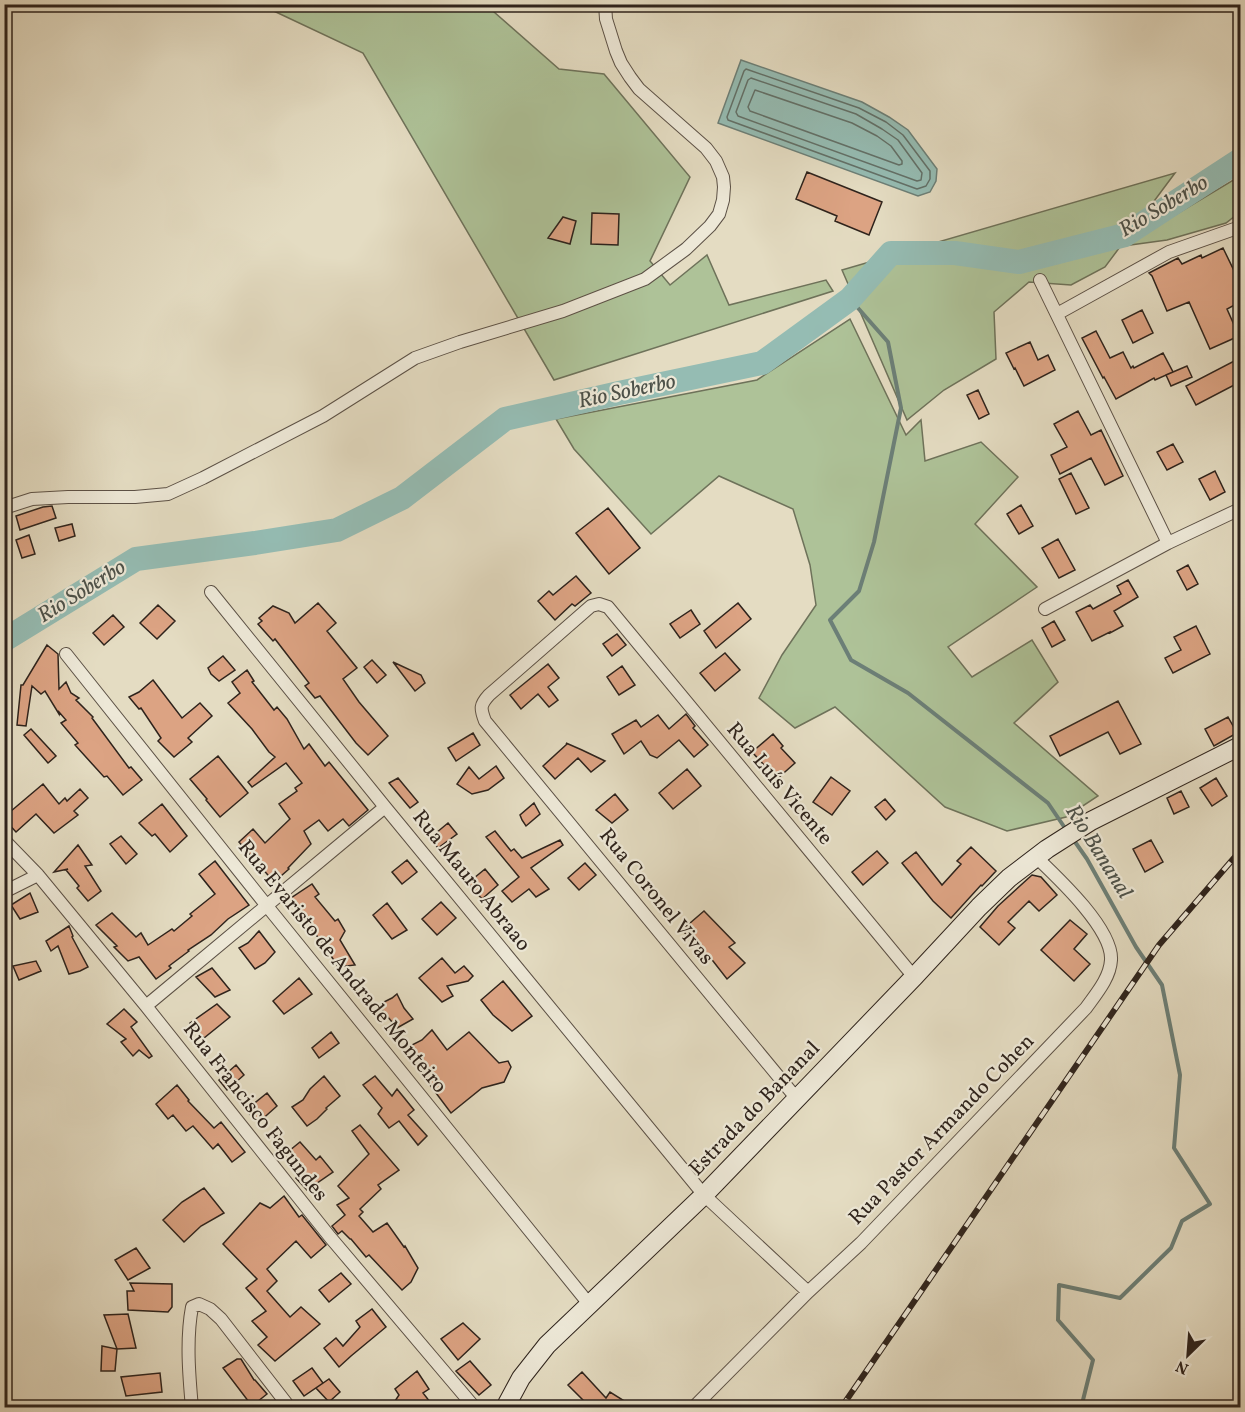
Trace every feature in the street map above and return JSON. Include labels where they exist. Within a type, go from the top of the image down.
[{"type":"main road","name":"Estrada do Bananal","points":[[506,1407],[521,1378],[547,1345],[704,1195],[1009,878],[1041,853],[1091,821],[1240,746]]},
{"type":"street","points":[[4,508],[32,500],[168,494],[323,416],[416,358],[460,342],[563,311],[645,279],[686,249],[710,226],[718,213],[723,200],[723,177],[716,161],[706,148],[639,88],[630,77],[616,51],[606,19],[605,4]]},
{"type":"street","points":[[1057,314],[1169,252],[1240,228]]},
{"type":"street","points":[[1040,280],[1168,543]]},
{"type":"street","points":[[1045,609],[1168,543],[1240,509]]},
{"type":"street","name":"Rua Mauro Abraao","points":[[211,592],[704,1195],[808,1292]]},
{"type":"street","name":"Rua Coronel Vivas","points":[[615,615],[608,607],[599,604],[591,606],[482,702],[481,711],[485,720],[797,1099]]},
{"type":"street","name":"Rua Luís Vicente","points":[[615,615],[914,977]]},
{"type":"street","name":"Rua Evaristo de Andrade Monteiro","points":[[66,654],[589,1304]]},
{"type":"street","points":[[146,1006],[385,807]]},
{"type":"street","name":"Rua Francisco Fagundes","points":[[4,840],[38,875],[146,1006],[330,1238],[475,1407]]},
{"type":"street","name":"Rua Pastor Armando Cohen","points":[[693,1407],[808,1292],[869,1235],[1086,1008],[1102,984],[1111,958],[1107,941],[1080,902],[1055,875],[1041,853]]},
{"type":"street","points":[[4,892],[38,875]]},
{"type":"street","points":[[192,1407],[190,1318],[192,1307],[198,1304],[210,1309],[221,1319],[290,1407]]},
{"type":"green space","points":[[261,5],[486,5],[559,69],[604,74],[690,177],[650,261],[670,285],[707,255],[729,305],[826,280],[833,291],[554,380],[363,53]]},
{"type":"green space","points":[[1175,173],[1105,267],[1071,285],[1029,282],[994,312],[996,359],[944,390],[907,420],[842,270]]},
{"type":"green space","points":[[1240,176],[1240,212],[1226,223],[1167,240],[1123,246]]},
{"type":"green space","points":[[850,319],[906,435],[921,420],[925,461],[981,442],[1018,477],[975,524],[1037,587],[948,647],[972,677],[1032,640],[1058,682],[1014,723],[1098,796],[1066,817],[1007,831],[945,807],[835,707],[795,728],[759,698],[782,655],[816,605],[810,565],[793,509],[719,476],[651,534],[574,449],[556,419],[757,380]]},
{"type":"water","points":[[741,60],[862,102],[908,130],[937,169],[936,181],[930,192],[918,196],[718,123]]},
{"type":"building","points":[[807,172],[882,202],[869,235],[835,221],[837,216],[796,199]]},
{"type":"building","points":[[592,213],[619,214],[618,245],[591,244]]},
{"type":"building","points":[[563,217],[576,221],[570,244],[548,238]]},
{"type":"building","points":[[1223,248],[1240,283],[1240,302],[1227,309],[1239,336],[1210,349],[1189,302],[1167,311],[1149,273],[1178,258],[1182,264]]},
{"type":"building","points":[[1142,310],[1153,333],[1133,343],[1122,320]]},
{"type":"building","points":[[1096,331],[1110,358],[1123,352],[1131,368],[1133,366],[1134,368],[1163,353],[1173,372],[1155,380],[1154,378],[1116,399],[1082,338]]},
{"type":"building","points":[[1030,342],[1038,360],[1048,355],[1055,370],[1024,386],[1006,353]]},
{"type":"building","points":[[1240,358],[1240,382],[1196,405],[1186,386]]},
{"type":"building","points":[[1187,366],[1192,377],[1171,386],[1166,375]]},
{"type":"building","points":[[978,390],[989,414],[979,419],[967,395]]},
{"type":"building","points":[[1078,411],[1091,435],[1101,430],[1123,476],[1105,485],[1091,458],[1060,474],[1051,455],[1067,447],[1054,424]]},
{"type":"building","points":[[1173,444],[1183,462],[1167,470],[1157,452]]},
{"type":"building","points":[[1215,471],[1225,492],[1210,500],[1199,479]]},
{"type":"building","points":[[1071,473],[1089,508],[1076,514],[1059,479]]},
{"type":"building","points":[[1021,505],[1033,526],[1019,534],[1007,514]]},
{"type":"building","points":[[52,506],[56,518],[20,530],[16,516]]},
{"type":"building","points":[[608,508],[640,548],[609,574],[576,533]]},
{"type":"building","points":[[72,524],[75,536],[59,541],[55,528]]},
{"type":"building","points":[[29,535],[35,554],[22,558],[16,540]]},
{"type":"building","points":[[1058,539],[1075,570],[1059,578],[1042,548]]},
{"type":"building","points":[[1188,565],[1198,584],[1187,590],[1177,571]]},
{"type":"building","points":[[576,576],[591,593],[575,606],[572,604],[555,620],[538,601],[549,591],[553,595]]},
{"type":"building","points":[[1128,580],[1138,597],[1114,611],[1123,626],[1092,641],[1076,612],[1090,605],[1093,609],[1121,594],[1117,586]]},
{"type":"building","points":[[318,603],[336,623],[327,631],[357,668],[343,679],[388,736],[368,755],[320,696],[315,698],[305,686],[309,683],[275,639],[273,641],[258,624],[262,621],[259,618],[273,606],[289,613],[295,623]]},
{"type":"building","points":[[738,603],[751,619],[716,648],[704,631]]},
{"type":"building","points":[[158,605],[175,621],[157,639],[140,623]]},
{"type":"building","points":[[691,610],[700,624],[680,638],[670,624]]},
{"type":"building","points":[[113,615],[124,627],[104,645],[93,633]]},
{"type":"building","points":[[1054,621],[1065,640],[1052,647],[1042,628]]},
{"type":"building","points":[[1196,626],[1210,654],[1173,673],[1165,658],[1181,650],[1174,637]]},
{"type":"building","points":[[617,634],[626,645],[612,656],[603,644]]},
{"type":"building","points":[[47,645],[58,654],[59,689],[66,682],[71,693],[79,698],[76,700],[93,717],[129,768],[131,767],[142,780],[123,795],[75,745],[78,743],[61,723],[66,720],[59,712],[59,714],[45,691],[41,694],[32,686],[26,726],[17,725],[21,685]]},
{"type":"building","points":[[725,653],[740,670],[715,691],[700,673]]},
{"type":"building","points":[[223,656],[235,670],[219,681],[208,668]]},
{"type":"building","points":[[372,660],[386,675],[377,683],[364,667]]},
{"type":"building","points":[[393,662],[421,675],[425,683],[415,691]]},
{"type":"building","points":[[548,664],[559,678],[548,687],[558,700],[549,707],[538,694],[521,709],[510,695]]},
{"type":"building","points":[[622,666],[635,685],[619,695],[607,677]]},
{"type":"building","points":[[247,670],[254,681],[252,682],[274,710],[277,707],[287,719],[304,749],[309,744],[325,766],[329,762],[368,810],[349,826],[343,819],[328,831],[319,820],[304,831],[311,844],[274,882],[239,842],[253,829],[265,843],[290,819],[279,804],[297,791],[295,788],[302,783],[286,763],[252,787],[248,782],[275,757],[228,703],[240,693],[232,682]]},
{"type":"building","points":[[153,680],[182,718],[200,703],[212,716],[188,738],[192,742],[174,757],[158,741],[161,738],[141,708],[139,709],[129,697]]},
{"type":"building","points":[[1118,701],[1141,744],[1120,754],[1108,732],[1060,756],[1050,736]]},
{"type":"building","points":[[686,714],[695,726],[693,728],[708,745],[694,757],[679,740],[657,758],[650,755],[641,741],[624,754],[612,734],[636,720],[641,727],[658,715],[669,729]]},
{"type":"building","points":[[1228,717],[1237,733],[1214,746],[1205,729]]},
{"type":"building","points":[[31,729],[56,756],[48,763],[24,735]]},
{"type":"building","points":[[473,733],[480,745],[456,761],[448,748]]},
{"type":"building","points":[[773,734],[783,746],[781,748],[795,763],[777,779],[752,752]]},
{"type":"building","points":[[566,743],[605,761],[591,772],[578,758],[555,779],[543,766]]},
{"type":"building","points":[[218,756],[248,793],[220,817],[190,779]]},
{"type":"building","points":[[496,766],[504,778],[488,790],[472,794],[457,784],[469,767],[479,779]]},
{"type":"building","points":[[687,769],[701,786],[673,809],[659,793]]},
{"type":"building","points":[[831,777],[850,791],[832,815],[813,802]]},
{"type":"building","points":[[398,778],[418,802],[410,808],[389,783]]},
{"type":"building","points":[[1216,778],[1227,796],[1212,806],[1200,788]]},
{"type":"building","points":[[43,784],[59,804],[65,798],[67,801],[80,789],[88,798],[74,811],[78,815],[54,833],[36,814],[16,832],[4,817]]},
{"type":"building","points":[[1181,791],[1189,807],[1174,814],[1167,798]]},
{"type":"building","points":[[615,794],[628,810],[612,823],[596,810]]},
{"type":"building","points":[[885,799],[895,811],[886,820],[875,807]]},
{"type":"building","points":[[534,803],[540,814],[526,826],[520,815]]},
{"type":"building","points":[[162,804],[187,836],[170,852],[155,834],[152,836],[139,823]]},
{"type":"building","points":[[448,823],[457,834],[438,848],[430,838]]},
{"type":"building","points":[[495,831],[511,851],[514,849],[522,858],[560,840],[563,845],[531,868],[549,889],[536,897],[529,889],[512,902],[502,891],[519,877],[486,837]]},
{"type":"building","points":[[121,836],[137,854],[126,864],[110,844]]},
{"type":"building","points":[[1151,840],[1163,862],[1145,872],[1133,849]]},
{"type":"building","points":[[78,845],[92,865],[85,866],[101,891],[88,901],[77,888],[79,886],[66,870],[68,869],[54,872]]},
{"type":"building","points":[[971,847],[996,871],[951,918],[933,901],[902,863],[916,852],[942,885],[961,864],[957,861]]},
{"type":"building","points":[[877,851],[888,863],[863,885],[852,872]]},
{"type":"building","points":[[407,860],[417,872],[402,884],[392,872]]},
{"type":"building","points":[[215,861],[249,905],[188,950],[169,966],[171,968],[156,979],[139,957],[128,961],[96,925],[112,913],[136,937],[141,933],[148,945],[172,929],[174,931],[192,916],[190,914],[215,894],[199,874]]},
{"type":"building","points":[[585,863],[596,875],[579,890],[568,878]]},
{"type":"building","points":[[485,869],[498,885],[482,899],[468,883]]},
{"type":"building","points":[[1032,875],[1041,877],[1057,895],[1039,911],[1029,901],[1008,922],[1015,928],[999,945],[980,927],[998,906]]},
{"type":"building","points":[[312,884],[319,894],[315,897],[335,921],[338,919],[345,931],[340,940],[355,965],[338,967],[308,925],[311,923],[291,898]]},
{"type":"building","points":[[30,893],[38,912],[20,919],[11,905]]},
{"type":"building","points":[[441,902],[456,918],[437,935],[422,919]]},
{"type":"building","points":[[387,903],[407,930],[392,939],[373,915]]},
{"type":"building","points":[[704,911],[735,943],[729,947],[745,963],[727,979],[713,961],[682,930]]},
{"type":"building","points":[[1070,920],[1087,934],[1074,949],[1090,964],[1074,981],[1041,950]]},
{"type":"building","points":[[69,926],[72,937],[88,967],[69,974],[58,946],[51,951],[46,941]]},
{"type":"building","points":[[259,931],[275,952],[265,963],[255,969],[239,948],[248,943]]},
{"type":"building","points":[[442,958],[455,973],[464,966],[473,976],[468,981],[447,986],[453,996],[442,1002],[419,978]]},
{"type":"building","points":[[36,961],[41,971],[19,980],[13,966]]},
{"type":"building","points":[[212,968],[230,990],[215,997],[196,977]]},
{"type":"building","points":[[299,978],[312,994],[284,1014],[273,1001]]},
{"type":"building","points":[[503,981],[532,1016],[512,1031],[493,1015],[481,1000]]},
{"type":"building","points":[[397,994],[413,1019],[397,1028],[378,1005]]},
{"type":"building","points":[[217,1004],[230,1017],[204,1038],[190,1023]]},
{"type":"building","points":[[124,1009],[137,1022],[131,1027],[152,1056],[149,1058],[139,1050],[133,1056],[121,1042],[126,1039],[107,1024]]},
{"type":"building","points":[[432,1030],[447,1050],[469,1032],[499,1063],[508,1061],[511,1067],[504,1082],[482,1088],[451,1113],[421,1073],[426,1068],[410,1046],[422,1040]]},
{"type":"building","points":[[331,1032],[339,1043],[319,1058],[312,1048]]},
{"type":"building","points":[[236,1065],[244,1075],[227,1090],[219,1080]]},
{"type":"building","points":[[324,1076],[340,1096],[307,1126],[292,1107],[303,1100],[310,1089]]},
{"type":"building","points":[[375,1076],[392,1096],[397,1089],[414,1110],[408,1115],[427,1136],[418,1145],[399,1121],[389,1128],[378,1114],[382,1108],[363,1085]]},
{"type":"building","points":[[177,1085],[188,1101],[214,1128],[221,1122],[245,1152],[232,1162],[218,1144],[213,1149],[193,1126],[186,1131],[173,1115],[168,1119],[156,1104]]},
{"type":"building","points":[[267,1093],[277,1106],[258,1123],[246,1110]]},
{"type":"building","points":[[360,1125],[399,1170],[378,1185],[381,1189],[360,1209],[363,1212],[359,1216],[373,1232],[387,1223],[418,1268],[411,1282],[402,1290],[369,1255],[366,1257],[351,1239],[342,1231],[338,1234],[332,1226],[345,1215],[337,1205],[349,1198],[338,1186],[369,1154],[352,1131]]},
{"type":"building","points":[[300,1142],[316,1160],[320,1156],[333,1172],[307,1190],[296,1178],[301,1174],[284,1155]]},
{"type":"building","points":[[204,1188],[224,1213],[201,1226],[184,1242],[163,1220],[182,1202]]},
{"type":"building","points":[[284,1196],[299,1217],[302,1215],[326,1245],[311,1258],[296,1241],[267,1269],[277,1281],[267,1291],[290,1317],[301,1307],[320,1324],[275,1361],[258,1345],[267,1337],[252,1321],[266,1311],[246,1288],[257,1279],[223,1244],[260,1203],[270,1208]]},
{"type":"building","points":[[136,1248],[150,1268],[128,1280],[115,1260]]},
{"type":"building","points":[[341,1273],[351,1284],[329,1302],[319,1290]]},
{"type":"building","points":[[130,1283],[172,1284],[172,1307],[168,1312],[128,1310],[127,1291],[134,1291]]},
{"type":"building","points":[[372,1309],[386,1327],[339,1367],[324,1348],[336,1338],[343,1346],[360,1327],[356,1321]]},
{"type":"building","points":[[128,1314],[136,1348],[117,1349],[104,1315]]},
{"type":"building","points":[[463,1323],[480,1339],[458,1360],[441,1339]]},
{"type":"building","points":[[102,1346],[117,1349],[115,1371],[101,1371]]},
{"type":"building","points":[[241,1359],[254,1380],[267,1394],[252,1406],[223,1368]]},
{"type":"building","points":[[470,1361],[491,1385],[479,1395],[456,1371]]},
{"type":"building","points":[[312,1368],[323,1383],[304,1396],[293,1381]]},
{"type":"building","points":[[417,1371],[429,1389],[423,1393],[434,1407],[391,1407],[399,1395],[395,1389]]},
{"type":"building","points":[[582,1372],[606,1398],[610,1392],[634,1407],[590,1407],[568,1385]]},
{"type":"building","points":[[160,1373],[162,1392],[126,1396],[121,1377]]},
{"type":"building","points":[[329,1379],[340,1392],[329,1402],[316,1388]]},
{"type":"waterway","name":"Rio Soberbo","points":[[4,640],[136,559],[337,530],[402,498],[505,419],[762,363],[850,299],[891,253],[955,253],[1019,262],[1125,235],[1240,160]]},
{"type":"waterway","name":"Rio Bananal","points":[[850,299],[888,342],[901,408],[874,542],[859,591],[830,620],[851,660],[908,693],[1048,803],[1067,831]]},
{"type":"waterway","name":"Rio Bananal","points":[[1073,839],[1087,859],[1136,947],[1162,985],[1180,1075],[1174,1148],[1210,1204],[1182,1221],[1171,1248],[1120,1298],[1059,1285],[1058,1320],[1093,1360],[1081,1408]]},
{"type":"railway","points":[[841,1408],[1159,945],[1240,851]]}]
